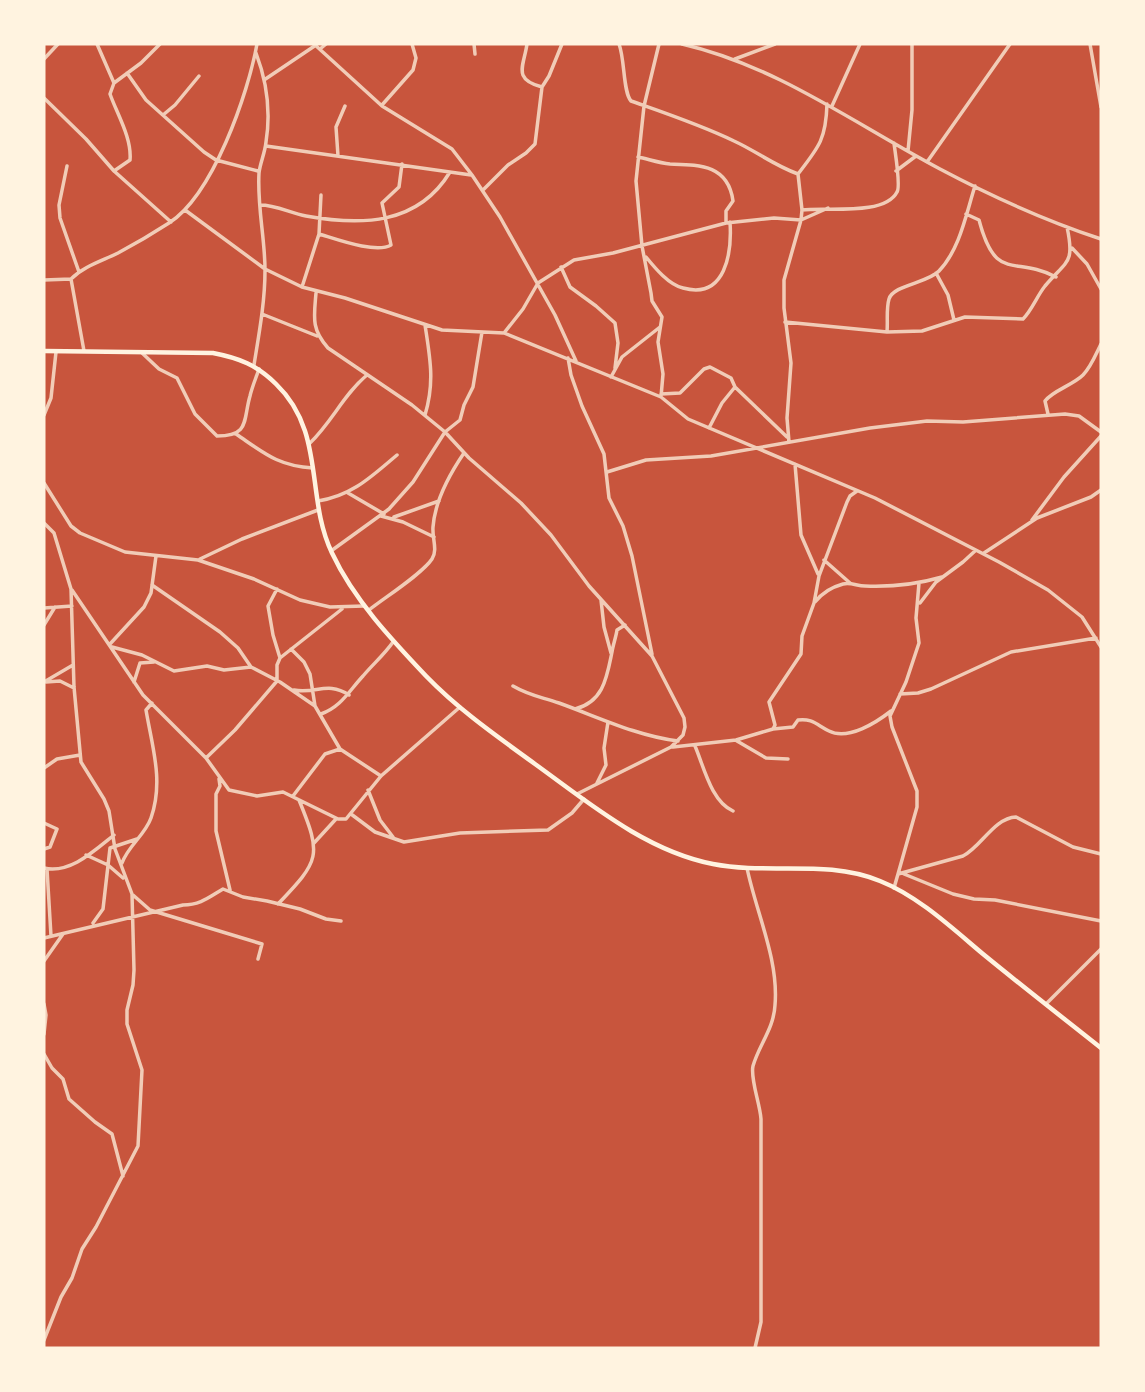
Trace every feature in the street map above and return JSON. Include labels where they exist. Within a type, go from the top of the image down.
[{"type":"main road","points":[[44,351],[213,353],[237,358],[256,367],[282,390],[293,404],[310,443],[322,526],[341,571],[393,642],[460,707],[577,794],[638,835],[676,854],[710,863],[747,868],[838,869],[866,876],[894,888],[951,928],[1101,1048]]},
{"type":"street","points":[[44,59],[58,44]]},
{"type":"street","points":[[97,44],[114,83]]},
{"type":"street","points":[[114,170],[130,160],[131,156],[110,94],[114,83],[141,63],[160,44]]},
{"type":"street","points":[[44,280],[72,279],[79,272],[119,253],[171,222],[185,210],[203,186],[236,119],[257,44]]},
{"type":"street","points":[[264,80],[315,44],[382,106],[452,149],[483,190],[538,283],[576,361]]},
{"type":"street","points":[[320,49],[326,44]]},
{"type":"street","points":[[382,106],[414,70],[416,58],[412,44]]},
{"type":"street","points":[[474,44],[475,54]]},
{"type":"street","points":[[527,44],[522,63],[523,75],[526,81],[542,87]]},
{"type":"street","points":[[483,190],[508,165],[535,144],[542,87],[562,44]]},
{"type":"street","points":[[619,44],[625,69],[627,97],[631,101],[727,137],[798,174]]},
{"type":"street","points":[[659,44],[645,106],[636,181],[642,246],[652,301],[662,317],[658,342],[663,374],[661,395]]},
{"type":"street","points":[[682,44],[735,59],[830,105],[916,156],[975,186],[1067,227],[1101,239]]},
{"type":"street","points":[[735,59],[775,44]]},
{"type":"street","points":[[788,440],[791,363],[785,322],[784,280],[803,210],[798,174],[821,144],[830,105],[860,44]]},
{"type":"street","points":[[908,151],[912,110],[912,44]]},
{"type":"street","points":[[928,162],[1010,44]]},
{"type":"street","points":[[1090,44],[1101,107]]},
{"type":"street","points":[[236,434],[246,422],[256,367],[265,268],[259,171],[266,146],[269,103],[255,51]]},
{"type":"street","points":[[127,73],[146,100],[204,152],[216,160],[259,171]]},
{"type":"street","points":[[163,116],[176,105],[199,76]]},
{"type":"street","points":[[44,98],[114,170],[171,222]]},
{"type":"street","points":[[338,156],[336,127],[345,106]]},
{"type":"street","points":[[803,210],[871,208],[886,203],[897,192],[899,185],[894,143]]},
{"type":"street","points":[[266,146],[472,175]]},
{"type":"street","points":[[896,171],[916,156]]},
{"type":"street","points":[[638,157],[668,164],[687,163],[713,170],[728,184],[733,201],[726,211],[727,267],[716,283],[706,289],[682,288],[670,281],[644,256]]},
{"type":"street","points":[[319,234],[369,247],[391,245],[382,203],[399,187],[401,164]]},
{"type":"street","points":[[67,166],[60,218],[79,272]]},
{"type":"street","points":[[260,205],[274,205],[320,218],[368,221],[386,219],[405,212],[428,197],[444,183],[450,172]]},
{"type":"street","points":[[887,332],[889,298],[893,292],[929,279],[951,254],[975,186]]},
{"type":"street","points":[[302,287],[319,234],[321,195]]},
{"type":"street","points":[[503,333],[523,309],[538,283],[574,260],[642,246],[728,222],[774,218],[801,220],[828,208]]},
{"type":"street","points":[[185,210],[265,268],[302,287],[345,298],[442,330],[503,333],[661,395],[688,419],[857,491],[1027,576],[1070,605],[1082,617],[1101,647]]},
{"type":"street","points":[[966,214],[979,220],[996,259],[1009,266],[1038,270],[1056,277]]},
{"type":"street","points":[[785,322],[887,332],[922,331],[954,320],[978,316],[1023,319],[1046,284],[1056,277],[1070,258],[1072,248],[1067,227]]},
{"type":"street","points":[[1072,248],[1087,264],[1101,289]]},
{"type":"street","points":[[561,267],[570,287],[615,323],[618,343],[615,368]]},
{"type":"street","points":[[936,273],[948,295],[954,320]]},
{"type":"street","points":[[72,279],[84,351]]},
{"type":"street","points":[[316,292],[314,318],[317,336]]},
{"type":"street","points":[[262,314],[317,336],[328,348],[425,415],[445,432],[464,453],[529,511],[601,600],[652,656],[684,718],[685,727],[678,741],[577,794]]},
{"type":"street","points":[[425,326],[432,380],[425,415]]},
{"type":"street","points":[[611,377],[622,357],[660,327]]},
{"type":"street","points":[[331,551],[382,515],[413,482],[445,432],[460,420],[472,391],[482,332]]},
{"type":"street","points":[[1048,414],[1045,401],[1047,397],[1059,392],[1085,373],[1101,344]]},
{"type":"street","points":[[44,415],[51,398],[56,352]]},
{"type":"street","points":[[141,352],[159,369],[177,378],[195,414],[212,433],[217,436],[236,434],[263,454],[287,466],[313,468]]},
{"type":"street","points":[[568,358],[582,406],[599,438],[611,507],[623,526],[637,576],[652,656]]},
{"type":"street","points":[[661,395],[680,393],[704,369],[710,367],[731,378],[735,387],[788,440]]},
{"type":"street","points":[[310,443],[339,411],[354,385],[367,375]]},
{"type":"street","points":[[709,428],[722,403],[735,387]]},
{"type":"street","points":[[607,472],[646,460],[711,456],[760,448],[788,440],[870,428],[1048,414],[1079,416],[1101,434],[1028,524]]},
{"type":"street","points":[[44,483],[71,526],[80,533],[125,552],[198,560],[300,600],[330,607],[367,608],[417,573],[433,558],[433,528],[439,501],[464,453]]},
{"type":"street","points":[[318,501],[348,493],[397,455]]},
{"type":"street","points":[[796,464],[801,534],[819,576]]},
{"type":"street","points":[[773,729],[775,725],[769,702],[801,654],[802,636],[814,603],[819,576],[850,496],[849,488]]},
{"type":"street","points":[[983,554],[1037,518],[1091,497],[1101,490]]},
{"type":"street","points":[[850,496],[857,491]]},
{"type":"street","points":[[348,493],[382,515],[434,537]]},
{"type":"street","points":[[392,517],[439,501]]},
{"type":"street","points":[[198,560],[242,539],[320,509]]},
{"type":"street","points":[[44,523],[54,533],[71,589],[74,688],[80,755],[87,773],[104,799],[115,845],[132,894],[134,978],[127,1010],[127,1024],[142,1070],[138,1146],[82,1249],[44,1340]]},
{"type":"street","points":[[918,604],[936,582],[975,550]]},
{"type":"street","points":[[110,645],[144,607],[152,584],[156,556]]},
{"type":"street","points":[[824,560],[850,583]]},
{"type":"street","points":[[814,603],[821,594],[850,583],[866,586],[919,583],[942,577]]},
{"type":"street","points":[[894,888],[917,807],[917,791],[890,716],[919,643],[916,618],[919,583]]},
{"type":"street","points":[[152,584],[220,632],[238,648],[251,667],[316,706]]},
{"type":"street","points":[[71,589],[134,682],[206,758],[229,790],[257,796],[283,792],[341,820],[351,814],[381,776],[460,707]]},
{"type":"street","points":[[277,589],[268,606],[280,658]]},
{"type":"street","points":[[601,600],[611,653]]},
{"type":"street","points":[[44,608],[72,606]]},
{"type":"street","points":[[44,625],[55,607]]},
{"type":"street","points":[[206,758],[278,681],[277,666],[280,658],[344,608]]},
{"type":"street","points":[[572,709],[583,706],[601,692],[610,666],[617,630],[625,625]]},
{"type":"street","points":[[900,694],[918,693],[1011,652],[1096,638]]},
{"type":"street","points":[[321,714],[331,710],[349,695],[393,642]]},
{"type":"street","points":[[110,645],[159,662],[176,671],[207,666],[224,670],[251,667]]},
{"type":"street","points":[[291,649],[304,662],[310,674],[316,706],[340,749],[381,776]]},
{"type":"street","points":[[134,682],[141,663],[159,662]]},
{"type":"street","points":[[44,682],[73,665]]},
{"type":"street","points":[[44,682],[60,681],[74,688]]},
{"type":"street","points":[[513,686],[535,698],[556,702],[648,735],[678,741]]},
{"type":"street","points":[[291,690],[307,692],[335,687],[349,695]]},
{"type":"street","points":[[121,865],[151,819],[157,788],[157,767],[146,710],[152,703]]},
{"type":"street","points":[[327,724],[331,710]]},
{"type":"street","points":[[671,747],[736,740],[773,729],[793,727],[798,720],[803,719],[813,721],[833,733],[853,731],[883,718],[893,710]]},
{"type":"street","points":[[597,784],[606,765],[604,748],[608,722]]},
{"type":"street","points":[[736,740],[766,758],[788,759]]},
{"type":"street","points":[[695,746],[718,799],[733,811]]},
{"type":"street","points":[[293,796],[325,754],[340,749]]},
{"type":"street","points":[[44,768],[57,759],[80,755]]},
{"type":"street","points":[[219,776],[216,831],[230,891]]},
{"type":"street","points":[[368,790],[380,820],[394,838]]},
{"type":"street","points":[[278,904],[310,869],[314,857],[311,827],[299,799]]},
{"type":"street","points":[[351,814],[375,832],[404,842],[460,833],[548,830],[572,813],[585,799]]},
{"type":"street","points":[[900,874],[972,852],[1008,818],[1016,817],[1073,846],[1101,854]]},
{"type":"street","points":[[313,843],[336,819]]},
{"type":"street","points":[[44,822],[57,829],[50,846],[44,849]]},
{"type":"street","points":[[51,936],[46,869],[60,870],[114,835]]},
{"type":"street","points":[[91,925],[103,909],[110,848],[138,838]]},
{"type":"street","points":[[86,855],[108,865],[126,880]]},
{"type":"street","points":[[747,868],[773,968],[775,1004],[770,1030],[752,1076],[761,1119],[761,1322],[755,1348]]},
{"type":"street","points":[[900,874],[964,897],[995,900],[1101,921]]},
{"type":"street","points":[[44,938],[91,925],[183,905],[195,905],[223,889],[243,897],[341,921]]},
{"type":"street","points":[[132,894],[155,912],[262,944],[258,959]]},
{"type":"street","points":[[44,961],[64,933]]},
{"type":"street","points":[[1046,1004],[1101,949]]},
{"type":"street","points":[[44,1004],[44,1034]]},
{"type":"street","points":[[44,1054],[62,1079],[69,1098],[86,1115],[112,1134],[123,1176]]}]
